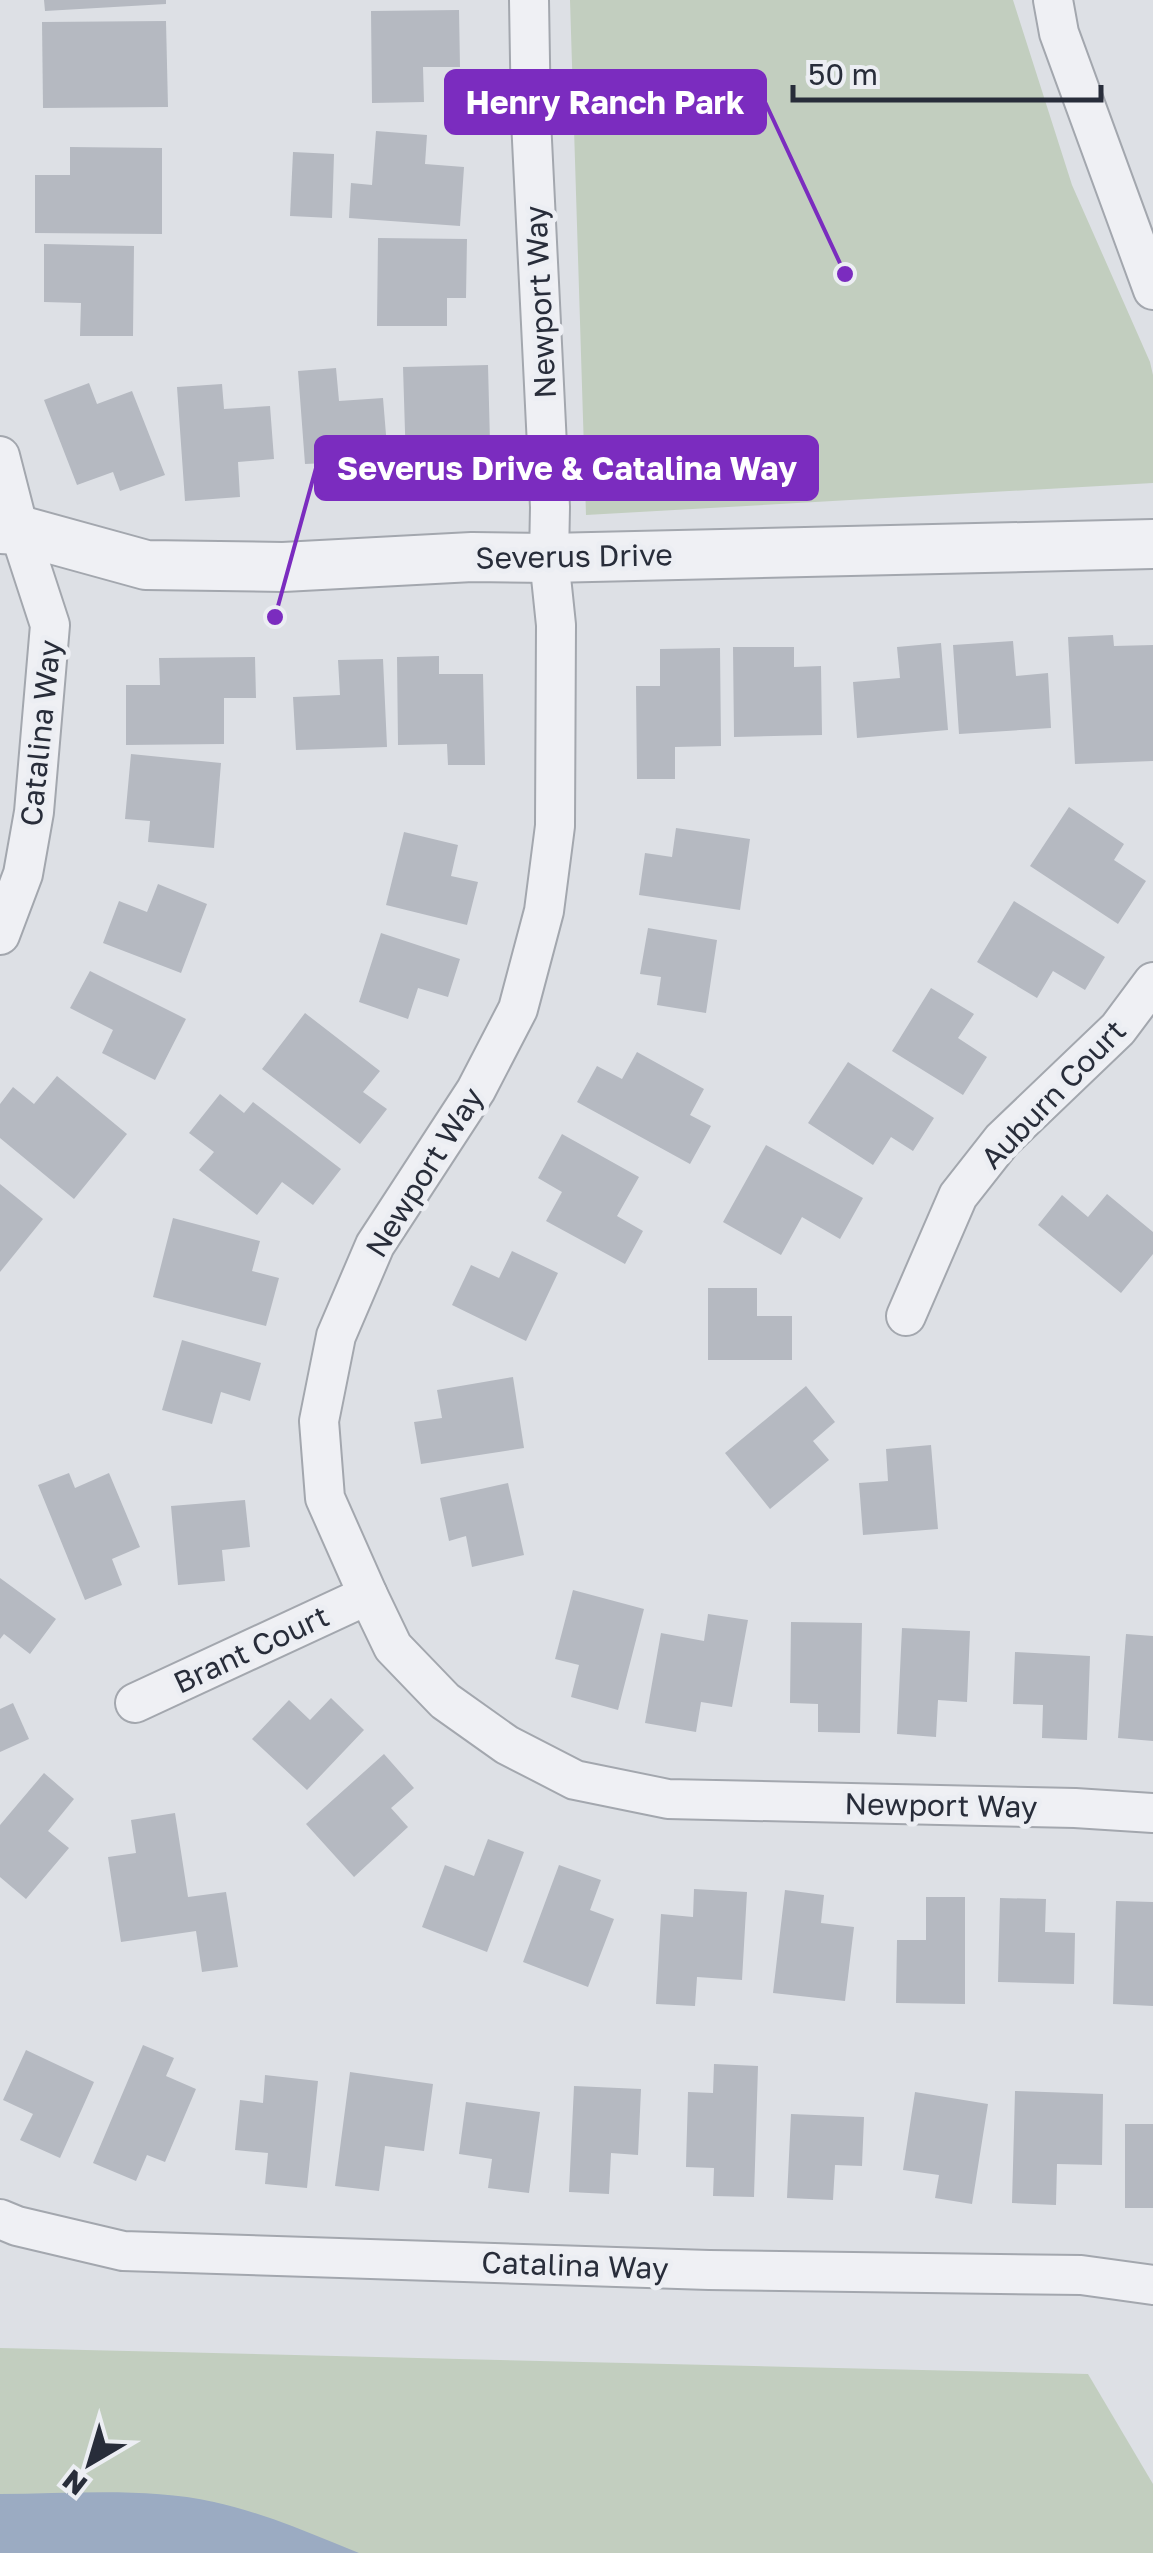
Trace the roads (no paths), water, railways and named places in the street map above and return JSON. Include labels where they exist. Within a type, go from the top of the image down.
[{"type":"street","name":"Newport Way","points":[[530,0],[549,558],[556,625],[555,826],[544,911],[518,1009],[476,1090],[376,1245],[336,1336],[320,1421],[325,1498],[393,1647],[445,1701],[507,1746],[575,1780],[668,1799],[1153,1813]]},
{"type":"street","points":[[1052,0],[1059,33],[1153,290]]},
{"type":"street","name":"Catalina Way","points":[[0,456],[10,530],[50,625],[34,812],[23,874],[0,936]]},
{"type":"street","name":"Severus Drive","points":[[10,530],[146,564],[282,566],[472,557],[1153,544]]},
{"type":"street","name":"Auburn Court","points":[[906,1316],[958,1196],[1002,1140],[1118,1028],[1153,982]]},
{"type":"street","name":"Brant Court","points":[[134,1703],[368,1594]]},
{"type":"street","name":"Catalina Way","points":[[0,2219],[123,2251],[708,2270],[1081,2275],[1153,2286]]},
{"type":"water","points":[[108,2492],[188,2497],[288,2524],[359,2553],[0,2553],[0,2494]]},
{"type":"place","name":"Henry Ranch Park","points":[[845,274]]},
{"type":"place","name":"Severus Drive & Catalina Way","points":[[275,617]]}]
